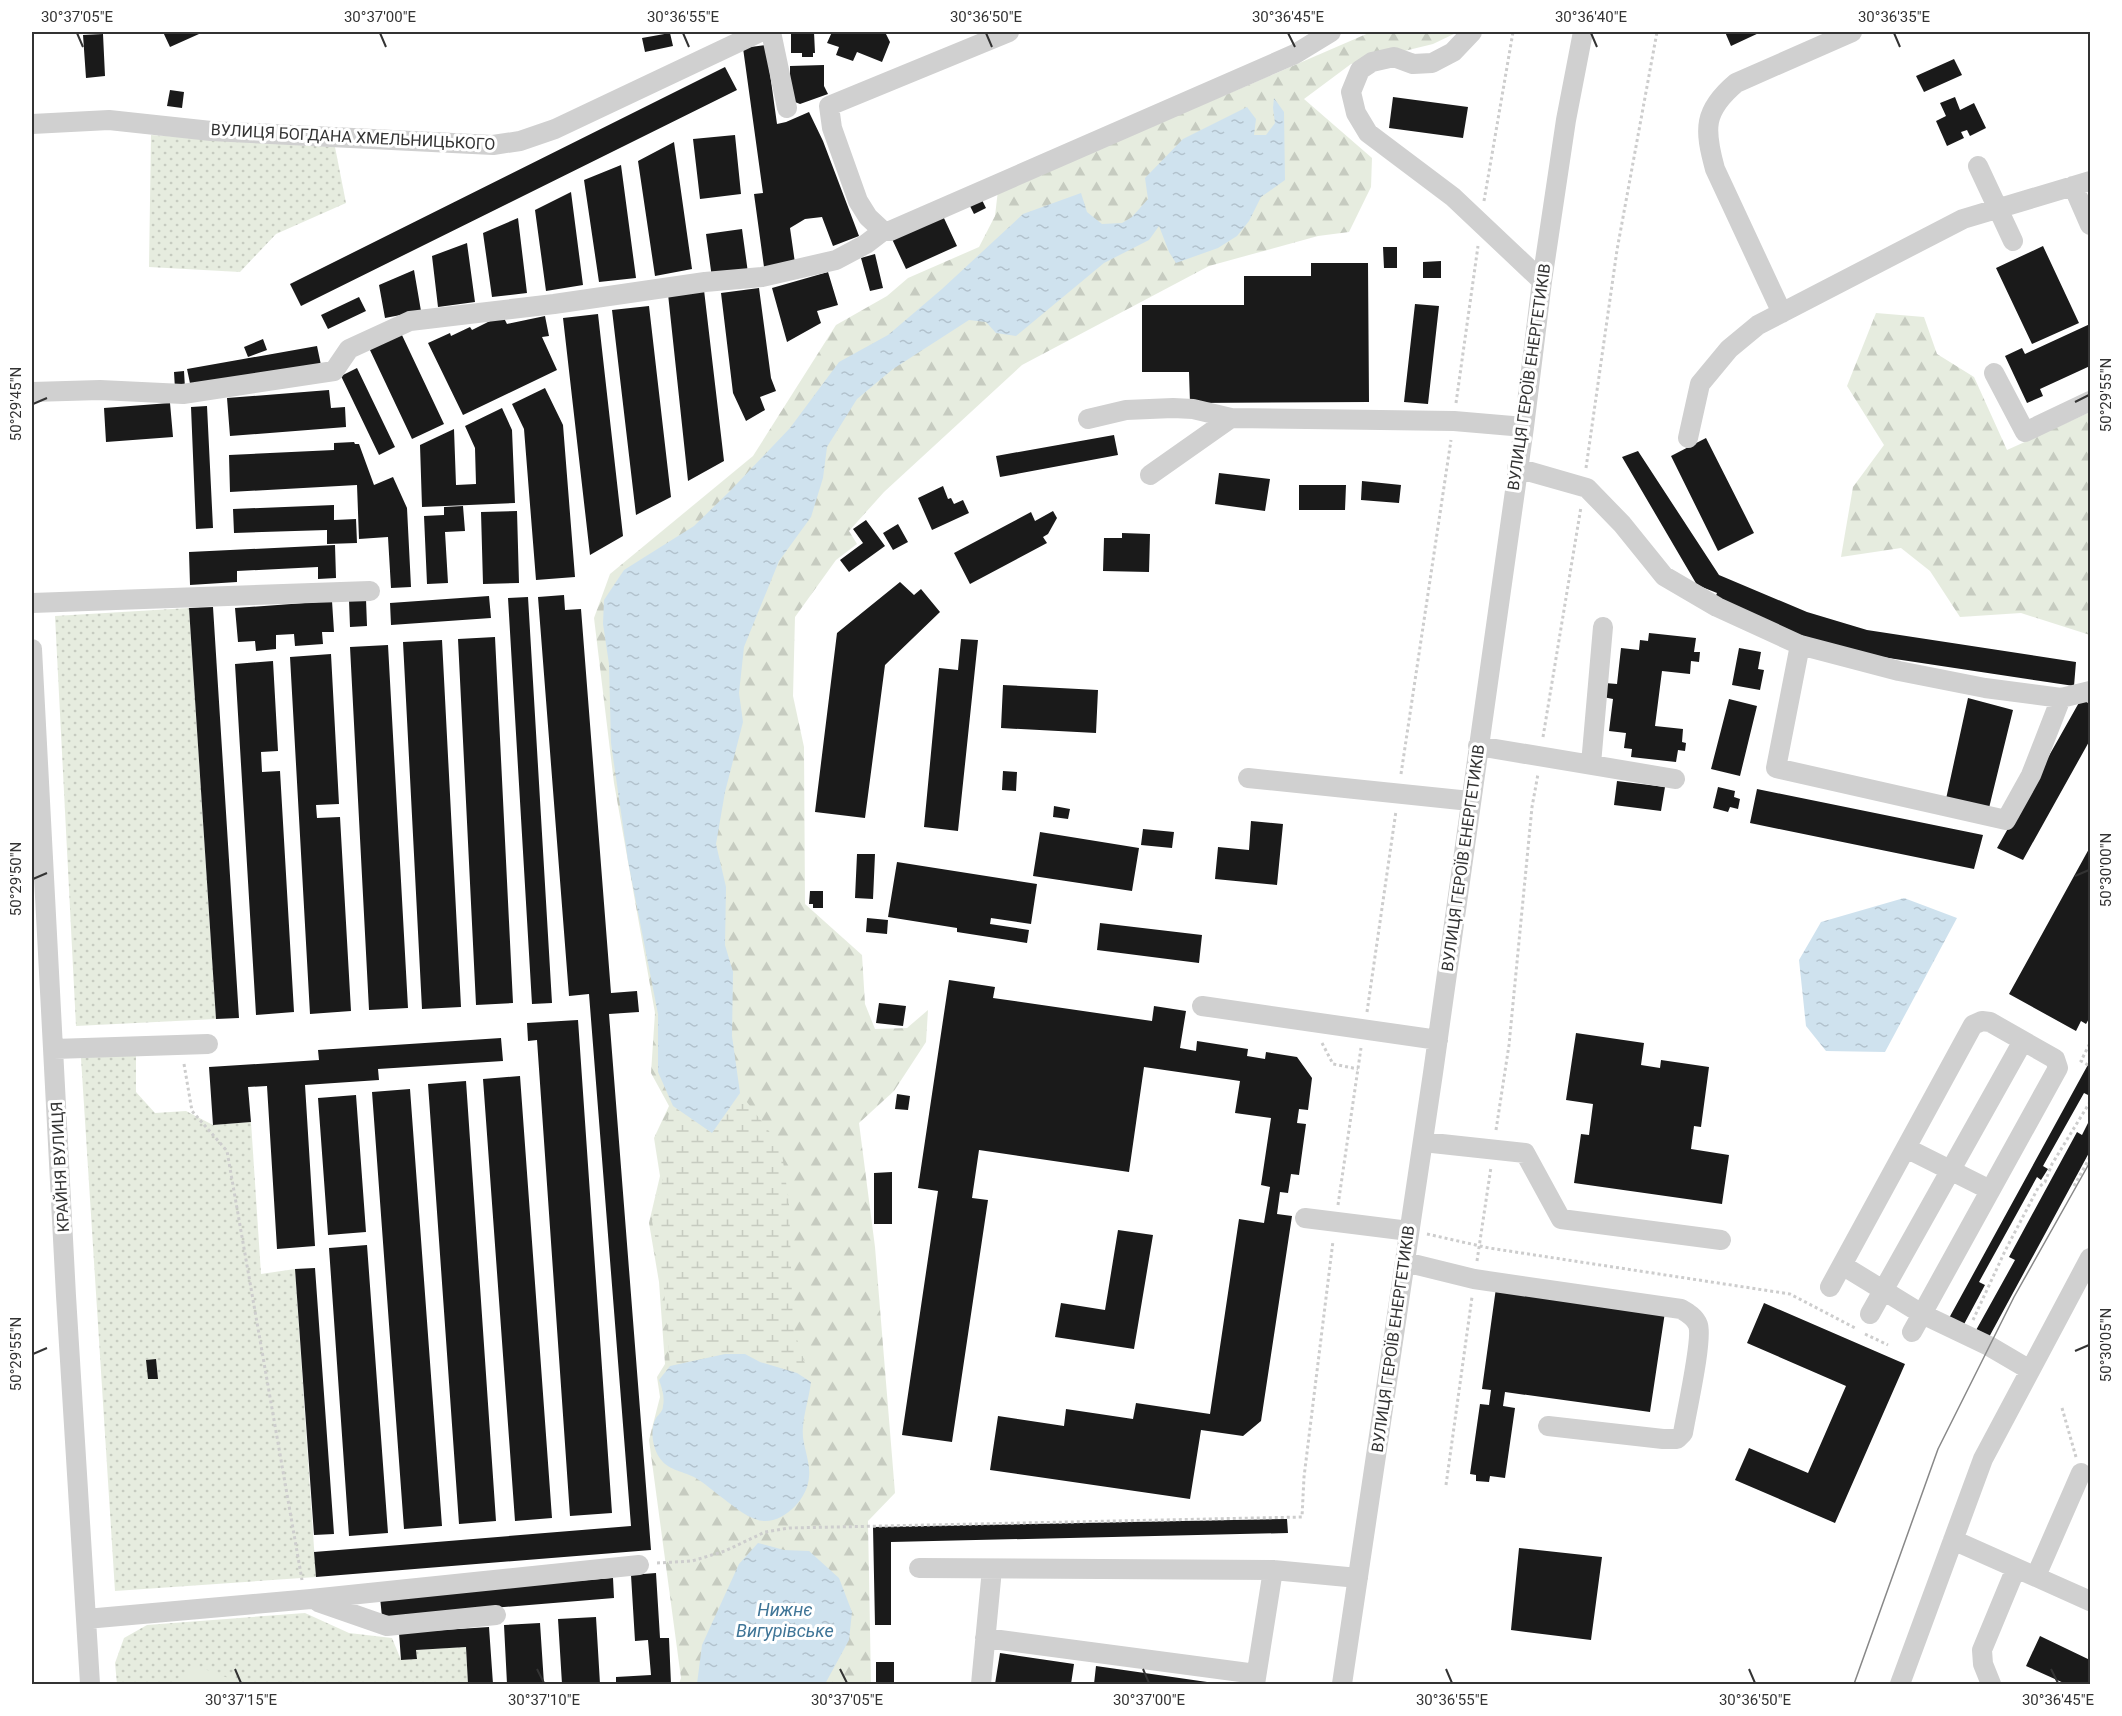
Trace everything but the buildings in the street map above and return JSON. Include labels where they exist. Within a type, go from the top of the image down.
[{"type":"street","name":"ВУЛИЦЯ БОГДАНА ХМЕЛЬНИЦЬКОГО","points":[[32,124],[109,120],[211,131],[493,145],[520,141],[555,129],[760,32]]},
{"type":"street","points":[[771,32],[787,108]]},
{"type":"street","points":[[883,231],[868,217],[858,201],[832,129],[829,106],[1009,32]]},
{"type":"street","points":[[32,393],[100,390],[183,394],[334,371],[349,349],[410,321],[554,304],[705,282],[762,277],[836,260],[866,244],[883,231],[890,231],[1295,54],[1331,32]]},
{"type":"street","points":[[1472,32],[1453,52],[1432,63],[1413,64],[1394,57],[1372,62],[1360,70],[1351,92],[1356,112],[1368,133],[1453,197],[1542,281]]},
{"type":"street","name":"ВУЛИЦЯ ГЕРОЇВ ЕНЕРГЕТИКІВ","points":[[1342,1684],[1438,1040],[1524,427],[1542,281],[1566,120],[1583,32]]},
{"type":"street","points":[[1782,313],[1715,169],[1708,144],[1708,118],[1720,96],[1736,83],[1852,32]]},
{"type":"street","points":[[1978,166],[2013,241]]},
{"type":"street","points":[[1688,438],[1700,384],[1729,349],[1758,325],[1963,219],[2082,184],[2091,225]]},
{"type":"street","points":[[1994,373],[2025,432],[2091,401]]},
{"type":"street","points":[[1088,419],[1126,410],[1173,408],[1193,409],[1231,418],[1454,421],[1524,427]]},
{"type":"street","points":[[1150,475],[1231,418]]},
{"type":"street","points":[[1517,468],[1587,488],[1622,524],[1664,576],[1717,607],[1800,645],[1899,671],[1985,687],[2061,698],[2091,691]]},
{"type":"street","points":[[32,603],[370,591]]},
{"type":"street","points":[[1591,764],[1603,627]]},
{"type":"street","points":[[1800,645],[1776,768],[2006,820],[2031,775],[2061,698]]},
{"type":"street","name":"КРАЙНЯ ВУЛИЦЯ","points":[[32,649],[66,1296],[90,1684]]},
{"type":"street","points":[[1478,746],[1675,779]]},
{"type":"street","points":[[1248,778],[1470,801]]},
{"type":"street","points":[[1202,1006],[1438,1040]]},
{"type":"street","points":[[1830,1287],[1973,1025],[1982,1021],[1990,1022],[2055,1059],[2058,1068],[1912,1332]]},
{"type":"street","points":[[1870,1314],[2023,1041]]},
{"type":"street","points":[[54,1049],[208,1044]]},
{"type":"street","points":[[1423,1142],[1525,1153],[1561,1219],[1721,1240]]},
{"type":"street","points":[[1906,1148],[1990,1190]]},
{"type":"street","points":[[1305,1218],[1409,1231]]},
{"type":"street","points":[[1900,1684],[1983,1459],[2091,1258]]},
{"type":"street","points":[[1405,1262],[1474,1279],[1681,1309],[1690,1314],[1698,1323],[1698,1342],[1683,1433],[1677,1439],[1548,1426]]},
{"type":"street","points":[[1842,1265],[1922,1314],[1989,1346],[2030,1370]]},
{"type":"street","points":[[2036,1576],[2081,1473]]},
{"type":"street","points":[[1953,1540],[2091,1601]]},
{"type":"street","points":[[86,1619],[308,1600],[639,1565]]},
{"type":"street","points":[[919,1568],[1273,1570],[1358,1578]]},
{"type":"street","points":[[1991,1684],[1983,1664],[1982,1650],[2016,1568]]},
{"type":"street","points":[[981,1684],[992,1569]]},
{"type":"street","points":[[985,1638],[1256,1679],[1273,1570]]},
{"type":"street","points":[[308,1600],[387,1626],[496,1615]]},
{"type":"path","points":[[1312,1022],[1333,1064],[1358,1069]]},
{"type":"path","points":[[2088,1065],[2081,1061],[2091,1043]]},
{"type":"path","points":[[182,1045],[192,1111],[226,1151],[308,1600]]},
{"type":"path","points":[[1966,1335],[2010,1240],[2038,1188],[2045,1182],[2052,1164],[2091,1102]]},
{"type":"path","points":[[2074,1186],[2091,1157]]},
{"type":"path","points":[[1409,1231],[1489,1248],[1790,1294],[1888,1345]]},
{"type":"path","points":[[2062,1408],[2081,1473]]},
{"type":"path","points":[[639,1565],[692,1561],[725,1551],[765,1532],[789,1528],[1302,1517]]},
{"type":"green space","points":[[1371,32],[1458,32],[1433,44],[1351,64],[1304,99],[1372,158],[1371,187],[1349,232],[1318,236],[1209,266],[1022,365],[884,492],[849,531],[857,544],[836,560],[795,617],[793,696],[804,747],[805,904],[862,955],[865,1004],[875,1029],[907,1028],[928,1010],[926,1042],[894,1091],[859,1123],[875,1247],[895,1493],[868,1521],[871,1684],[679,1684],[681,1678],[649,1440],[660,1397],[657,1377],[665,1364],[659,1282],[649,1223],[660,1176],[654,1138],[669,1106],[651,1073],[655,1013],[614,783],[594,618],[610,574],[753,456],[836,325],[887,296],[908,278],[979,247],[995,216],[998,190]]},
{"type":"green space","points":[[151,135],[335,147],[346,203],[276,234],[240,272],[149,267]]},
{"type":"green space","points":[[1876,313],[1924,317],[1937,354],[1974,377],[2007,450],[2090,412],[2090,635],[2021,613],[1960,617],[1930,571],[1901,548],[1841,557],[1853,487],[1884,445],[1847,386]]},
{"type":"green space","points":[[189,608],[216,1019],[76,1026],[55,616]]},
{"type":"green space","points":[[136,1053],[136,1092],[155,1113],[186,1111],[213,1125],[251,1122],[261,1274],[295,1269],[316,1577],[115,1591],[81,1058]]},
{"type":"green space","points":[[740,1093],[781,1147],[789,1203],[793,1327],[811,1382],[745,1354],[725,1354],[670,1366],[663,1277],[652,1221],[663,1178],[657,1138],[673,1106],[712,1133]]},
{"type":"green space","points":[[305,1613],[349,1633],[392,1638],[401,1660],[417,1659],[416,1650],[466,1647],[468,1684],[117,1684],[115,1663],[124,1638],[147,1625]]},
{"type":"green space","points":[[194,1665],[244,1684],[171,1684]]},
{"type":"water","points":[[1274,98],[1284,112],[1285,180],[1261,197],[1249,221],[1237,236],[1218,248],[1176,263],[1159,226],[1149,240],[1104,263],[1016,336],[996,333],[986,322],[969,320],[893,369],[857,399],[827,447],[823,478],[811,517],[779,561],[744,647],[739,693],[743,722],[725,792],[716,844],[726,887],[725,945],[733,972],[732,1036],[740,1093],[712,1133],[673,1106],[658,1072],[658,1014],[628,861],[611,743],[609,664],[603,624],[604,600],[624,570],[694,526],[729,492],[790,428],[839,362],[888,335],[1023,214],[1081,193],[1087,212],[1102,224],[1122,223],[1132,217],[1148,199],[1145,178],[1183,139],[1247,107],[1256,119],[1254,135],[1266,135],[1275,123]]},
{"type":"water","points":[[1904,898],[1957,918],[1885,1052],[1826,1051],[1806,1026],[1799,960],[1821,922]]},
{"type":"water","points":[[725,1354],[745,1354],[760,1362],[797,1373],[811,1382],[803,1433],[809,1464],[807,1486],[804,1495],[791,1510],[773,1520],[755,1519],[743,1513],[698,1479],[666,1465],[655,1448],[653,1427],[664,1403],[659,1380],[670,1366]]},
{"type":"water","name":"Нижнє Вигурівське","points":[[758,1543],[784,1550],[809,1551],[839,1578],[852,1612],[849,1640],[825,1684],[697,1684],[702,1645],[739,1564]]},
{"type":"tram line","points":[[1854,1684],[1938,1449],[2014,1297],[2090,1162]]}]
